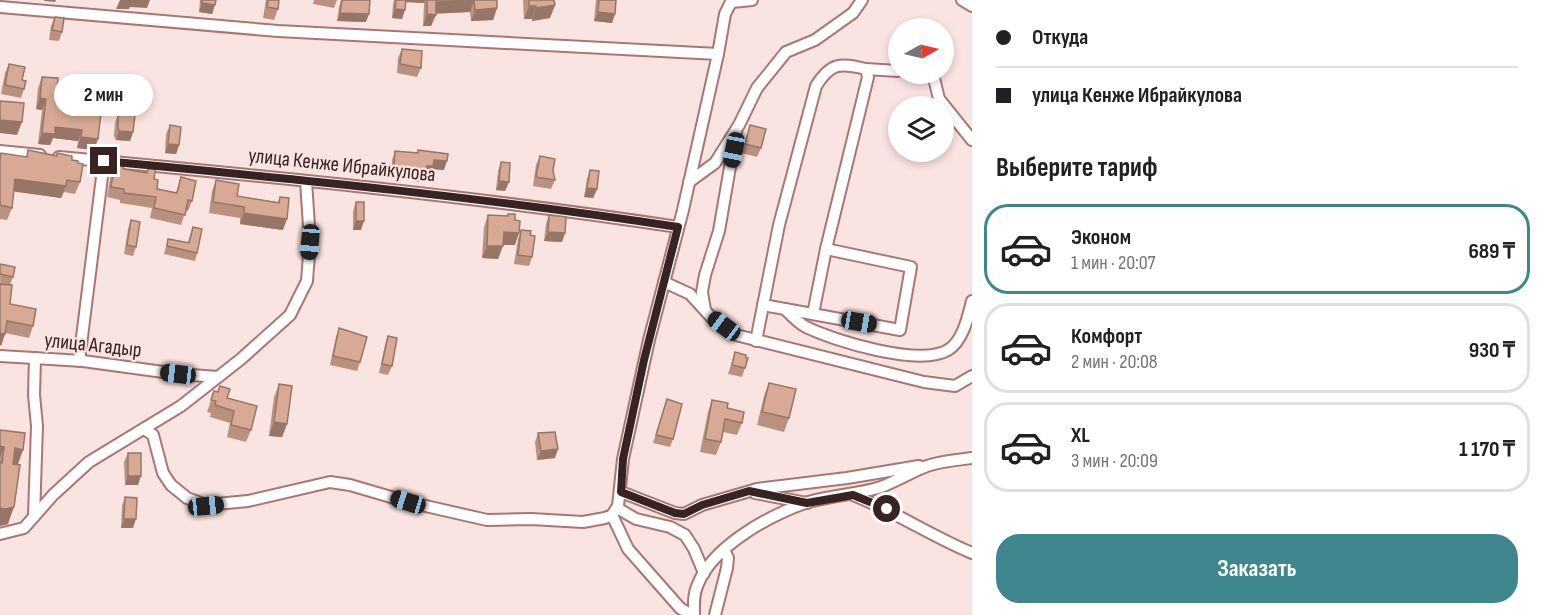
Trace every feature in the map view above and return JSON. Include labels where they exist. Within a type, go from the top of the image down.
[{"type":"street","points":[[752,0],[732,1],[725,14],[689,182],[649,340],[623,459],[621,492],[615,512],[628,549],[680,608],[693,615],[693,600],[698,582],[704,573],[724,550],[776,513],[807,503],[853,495],[882,486],[929,465]]},
{"type":"street","points":[[689,182],[715,163],[737,129],[757,88],[786,52],[815,40],[853,13],[862,0]]},
{"type":"street","points":[[962,0],[972,6]]},
{"type":"street","points":[[0,7],[278,31],[718,54]]},
{"type":"street","points":[[756,341],[779,225],[816,86],[825,72],[833,66],[888,70]]},
{"type":"street","points":[[813,314],[826,249],[868,77],[866,69]]},
{"type":"street","points":[[935,84],[939,99],[972,140]]},
{"type":"street","points":[[705,310],[702,292],[719,231],[737,129]]},
{"type":"street","name":"улица Кенже Ибрайкулова","points":[[0,151],[306,181],[535,207],[678,227]]},
{"type":"street","points":[[79,361],[104,161]]},
{"type":"street","points":[[0,534],[24,528],[53,495],[89,462],[181,406],[290,315],[307,281],[310,242],[306,181]]},
{"type":"street","points":[[763,305],[900,330],[911,267],[826,249]]},
{"type":"street","points":[[664,282],[690,294],[705,310],[736,335],[924,382],[954,386],[972,376]]},
{"type":"street","points":[[784,309],[803,326],[862,347],[920,356],[948,350],[960,337],[972,301]]},
{"type":"street","name":"улица Агадыр","points":[[0,356],[79,361],[167,373],[218,377]]},
{"type":"street","points":[[34,516],[37,426],[34,395],[35,358]]},
{"type":"street","points":[[144,429],[153,435],[163,473],[171,485],[187,498],[206,506],[248,501],[330,482],[487,520],[531,519],[583,522],[605,518],[615,512],[670,527],[685,535]]},
{"type":"street","points":[[621,492],[675,513],[684,514],[702,505],[749,491],[972,458]]},
{"type":"street","points":[[749,491],[807,503]]},
{"type":"street","points":[[853,495],[874,503],[925,532],[972,552]]},
{"type":"street","points":[[684,514],[682,522],[685,535],[704,573]]},
{"type":"street","points":[[715,615],[728,568],[728,558],[724,550]]},
{"type":"building","points":[[202,0],[216,0],[215,5],[202,3]]},
{"type":"building","points":[[268,0],[279,0],[278,9],[267,7]]},
{"type":"building","points":[[342,0],[370,0],[369,14],[340,13]]},
{"type":"building","points":[[396,0],[406,0],[405,10],[395,9]]},
{"type":"building","points":[[427,0],[497,0],[497,8],[475,10],[474,1],[436,2],[436,15],[427,14]]},
{"type":"building","points":[[529,0],[554,0],[555,5],[536,8],[536,6],[529,6]]},
{"type":"building","points":[[599,0],[616,0],[615,14],[598,12]]},
{"type":"building","points":[[55,17],[64,18],[62,32],[52,30]]},
{"type":"building","points":[[402,49],[422,51],[421,68],[400,64]]},
{"type":"building","points":[[9,64],[25,67],[22,80],[26,81],[24,89],[5,85]]},
{"type":"building","points":[[42,77],[58,78],[56,101],[63,102],[63,108],[101,113],[98,139],[81,137],[82,130],[55,127],[55,134],[42,133],[46,99],[40,98]]},
{"type":"building","points":[[0,101],[24,103],[22,122],[0,120]]},
{"type":"building","points":[[118,114],[135,115],[133,132],[119,131]]},
{"type":"building","points":[[170,125],[181,127],[179,145],[168,144]]},
{"type":"building","points":[[750,125],[766,129],[761,148],[745,144]]},
{"type":"building","points":[[28,150],[57,156],[57,153],[72,156],[72,160],[83,164],[80,182],[67,180],[66,186],[15,179],[12,208],[0,205],[1,153],[27,157]]},
{"type":"building","points":[[418,150],[448,154],[447,161],[434,160],[433,166],[427,166],[427,174],[416,172],[416,168],[394,167],[395,151],[418,153]]},
{"type":"building","points":[[540,156],[555,159],[553,170],[555,180],[536,177]]},
{"type":"building","points":[[501,162],[510,163],[509,182],[499,181]]},
{"type":"building","points":[[115,163],[124,164],[123,169],[147,173],[149,166],[156,167],[154,179],[158,180],[157,189],[177,193],[181,177],[196,181],[192,201],[188,200],[185,215],[154,208],[156,197],[124,193],[124,189],[111,187]]},
{"type":"building","points":[[590,170],[599,171],[597,189],[587,188]]},
{"type":"building","points":[[216,180],[239,184],[237,196],[279,203],[280,197],[289,198],[287,219],[244,213],[244,207],[213,202]]},
{"type":"building","points":[[356,202],[364,202],[364,221],[356,221]]},
{"type":"building","points":[[508,214],[515,214],[515,220],[520,221],[519,233],[504,232],[503,246],[487,246],[488,215],[508,216]]},
{"type":"building","points":[[549,215],[566,217],[565,233],[548,232]]},
{"type":"building","points":[[131,220],[140,222],[136,247],[127,245]]},
{"type":"building","points":[[193,227],[202,229],[197,253],[167,246],[168,239],[189,243]]},
{"type":"building","points":[[521,230],[531,231],[530,235],[535,236],[532,257],[518,255]]},
{"type":"building","points":[[0,264],[15,267],[13,277],[0,274]]},
{"type":"building","points":[[0,284],[12,285],[10,304],[36,309],[33,326],[7,321],[5,334],[0,333]]},
{"type":"building","points":[[339,328],[367,337],[360,362],[333,356]]},
{"type":"building","points":[[388,336],[397,338],[392,366],[382,364]]},
{"type":"building","points":[[735,352],[746,355],[748,358],[745,368],[732,365]]},
{"type":"building","points":[[769,383],[796,389],[789,418],[762,412]]},
{"type":"building","points":[[279,384],[292,386],[287,424],[274,422]]},
{"type":"building","points":[[220,386],[230,389],[227,398],[257,406],[251,430],[231,425],[234,411],[215,405],[216,401],[211,400],[214,391],[218,392]]},
{"type":"building","points":[[667,399],[682,404],[673,439],[656,435]]},
{"type":"building","points":[[712,400],[728,403],[727,408],[744,412],[742,423],[725,419],[721,442],[705,439]]},
{"type":"building","points":[[0,430],[25,433],[23,450],[15,448],[13,464],[20,465],[14,507],[5,509],[0,508],[0,462],[2,463],[4,447],[0,446]]},
{"type":"building","points":[[555,432],[558,449],[541,451],[538,433]]},
{"type":"building","points":[[128,453],[141,453],[141,476],[128,476]]},
{"type":"building","points":[[125,497],[137,498],[136,519],[124,519]]},
{"type":"route","points":[[104,161],[217,171],[515,204],[678,227],[644,360],[623,459],[621,492],[675,513],[684,514],[702,505],[749,491],[807,503],[853,495],[887,509]]}]
